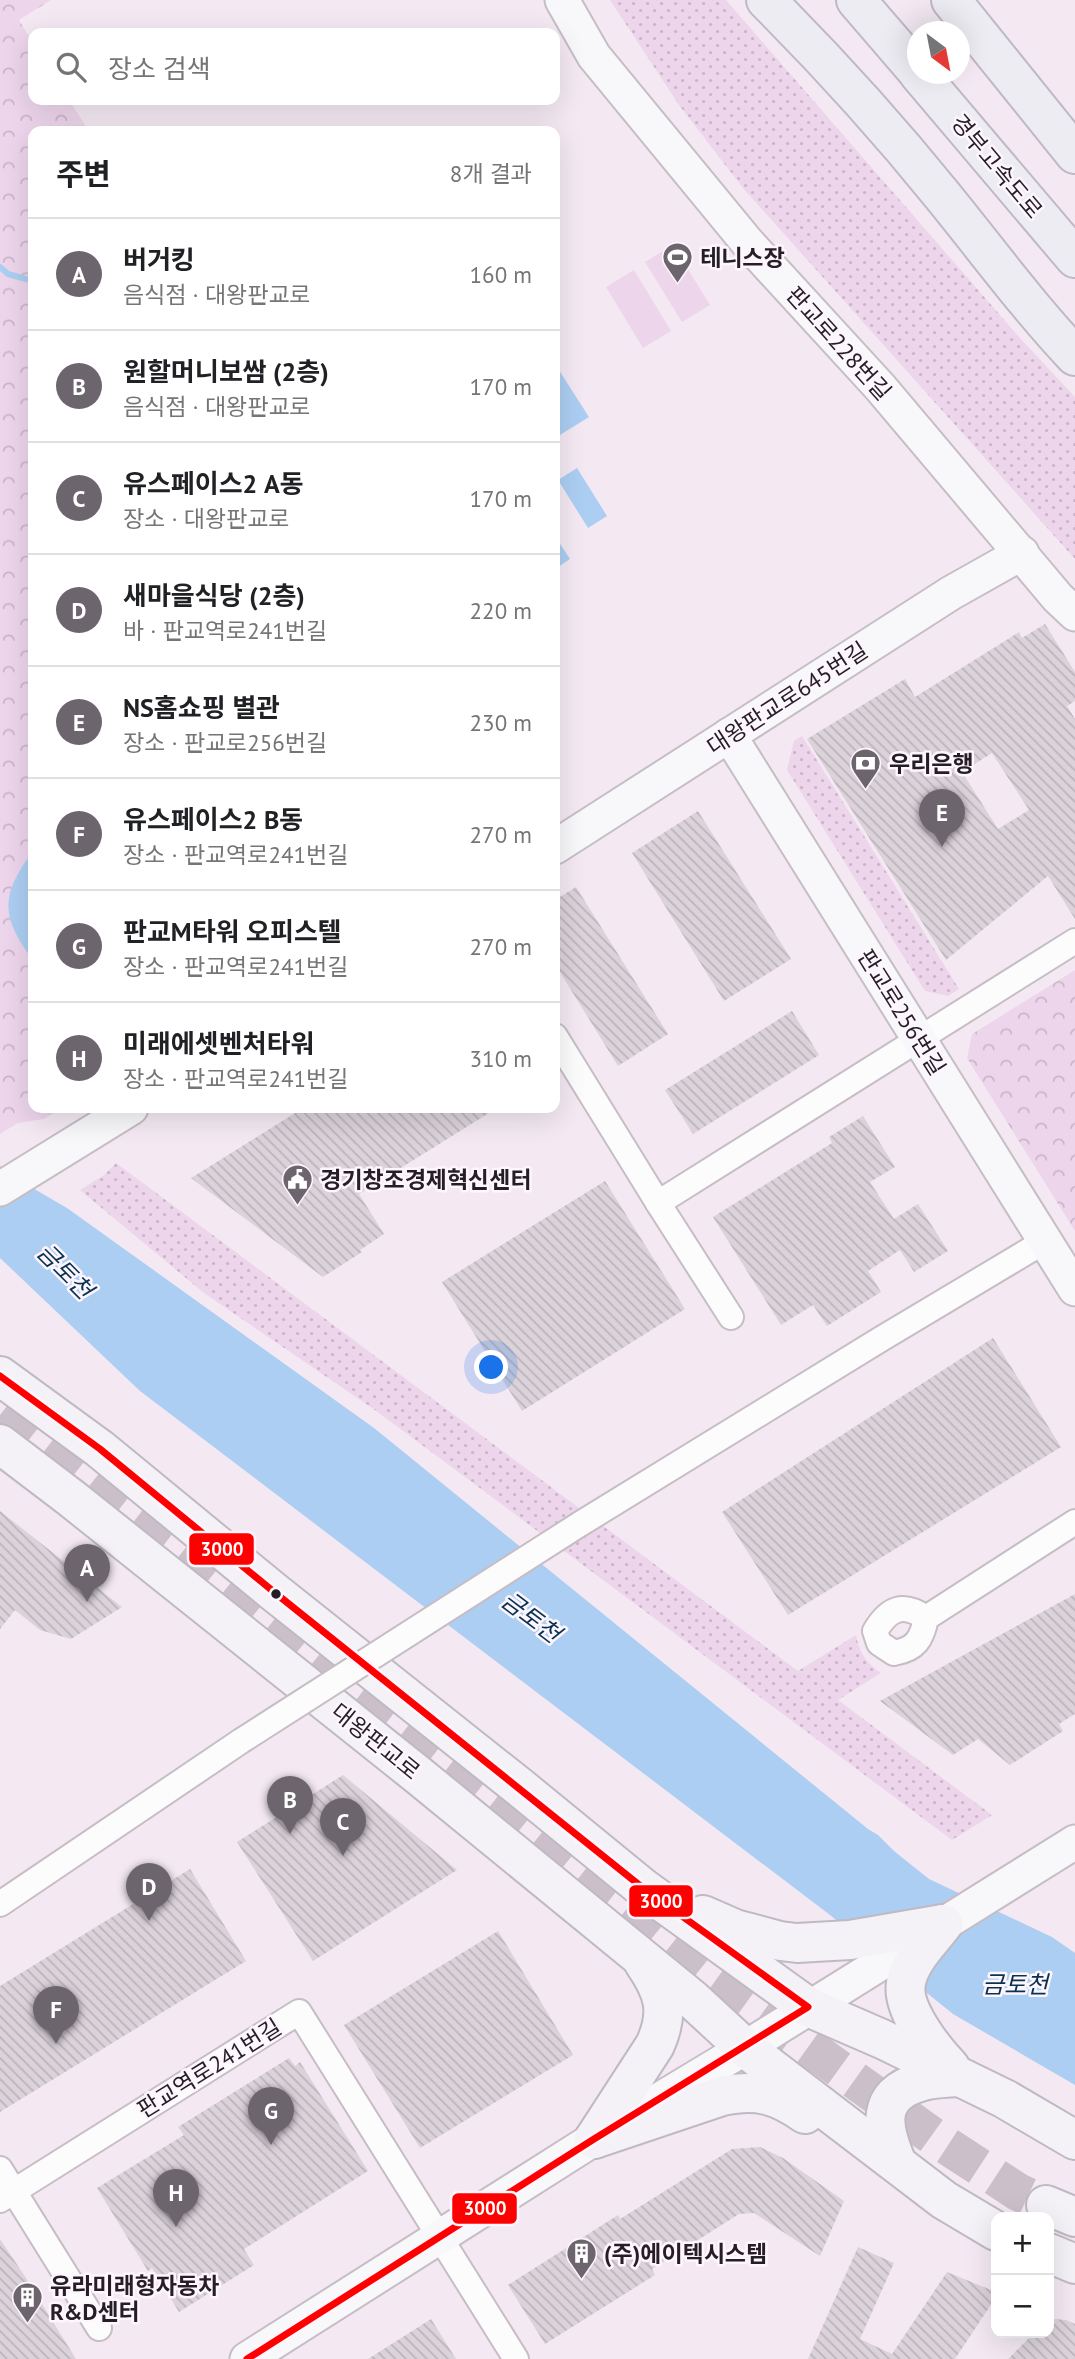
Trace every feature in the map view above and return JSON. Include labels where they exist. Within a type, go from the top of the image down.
[{"type":"highway","points":[[766,0],[825,59],[1047,326],[1075,356]]},
{"type":"highway","name":"경부고속도로","points":[[856,0],[907,60]]},
{"type":"highway","points":[[951,0],[1075,154]]},
{"type":"highway","name":"경부고속도로","points":[[927,84],[1075,258]]},
{"type":"main road","points":[[0,1376],[100,1449],[643,1888],[808,2007],[882,2039],[1005,2099],[1075,2140]]},
{"type":"main road","name":"대왕판교로","points":[[0,1444],[82,1506],[418,1774],[692,1999],[745,2048],[944,2200],[991,2228]]},
{"type":"main road","points":[[643,1888],[735,1929],[780,1941],[859,1955],[943,1924]]},
{"type":"main road","points":[[943,1924],[913,1965],[906,1982],[906,1992],[920,2032],[958,2077]]},
{"type":"main road","points":[[594,2139],[663,2029],[664,2016],[658,1984],[638,1955]]},
{"type":"main road","points":[[896,2161],[886,2136],[884,2111],[891,2099],[920,2081],[958,2077]]},
{"type":"main road","points":[[594,2139],[722,2096],[762,2092],[797,2109],[859,2151],[896,2161]]},
{"type":"main road","points":[[1054,2255],[1075,2264]]},
{"type":"street","name":"판교로228번길","points":[[562,0],[594,56],[747,242],[880,387],[1058,598],[1075,614]]},
{"type":"street","name":"대왕판교로645번길","points":[[560,844],[951,593],[1022,554]]},
{"type":"street","name":"판교로256번길","points":[[729,735],[1075,1289]]},
{"type":"street","points":[[658,1203],[1075,941]]},
{"type":"street","points":[[560,1045],[730,1317]]},
{"type":"street","points":[[0,1189],[123,1113]]},
{"type":"street","points":[[0,1903],[242,1741],[580,1524],[1045,1241]]},
{"type":"street","points":[[926,1618],[1075,1522]]},
{"type":"street","points":[[943,1924],[1075,1842]]},
{"type":"street","points":[[247,2359],[808,2007],[859,1955]]},
{"type":"street","name":"판교역로241번길","points":[[0,2200],[299,2012],[440,2238]]},
{"type":"street","points":[[0,2169],[99,2328]]},
{"type":"street","points":[[440,2238],[516,2359]]},
{"type":"green space","points":[[0,0],[51,0],[19,20],[28,35],[28,105],[72,105],[86,126],[28,126],[28,1113],[54,1113],[44,1119],[18,1123],[0,1134]]},
{"type":"green space","points":[[610,0],[726,0],[1019,337],[1075,397],[1075,559],[743,188],[679,105]]},
{"type":"green space","name":"테니스장","points":[[673,245],[710,305],[682,322],[645,262]]},
{"type":"green space","name":"테니스장","points":[[634,270],[671,331],[643,348],[606,287]]},
{"type":"green space","points":[[802,736],[959,989],[948,996],[925,991],[787,770],[794,741]]},
{"type":"green space","points":[[1075,970],[1075,1231],[967,1058],[972,1034]]},
{"type":"green space","points":[[116,1163],[798,1671],[856,1635],[864,1657],[881,1673],[838,1700],[992,1815],[952,1840],[375,1410],[204,1293],[80,1190],[104,1175]]},
{"type":"water","points":[[560,372],[589,417],[560,435]]},
{"type":"water","points":[[577,468],[607,516],[588,528],[560,483],[560,479]]},
{"type":"water","points":[[560,544],[570,559],[560,566]]},
{"type":"water","points":[[28,858],[28,953],[13,927],[8,903],[15,879]]},
{"type":"water","name":"금토천","points":[[0,1166],[67,1208],[374,1428],[929,1879],[1052,1937],[1075,1953],[1075,2085],[953,2014],[830,1915],[140,1391],[0,1258]]},
{"type":"building","points":[[1045,624],[1075,672],[1075,701],[1067,706],[1075,719],[1075,919],[1048,876],[946,960],[807,739],[905,679],[915,697],[1019,632],[1022,638]],"holes":[[[992,753],[1029,810],[998,829],[962,772]]]},
{"type":"building","points":[[698,811],[791,959],[724,1001],[632,853]]},
{"type":"building","points":[[576,887],[668,1034],[618,1066],[560,972],[560,897]]},
{"type":"building","points":[[792,1011],[819,1055],[693,1134],[665,1090]]},
{"type":"building","name":"경기창조경제혁신센터","points":[[295,1113],[489,1113],[359,1194],[384,1234],[323,1277],[191,1178]]},
{"type":"building","points":[[863,1116],[895,1167],[870,1182],[894,1219],[918,1204],[948,1251],[914,1272],[900,1250],[868,1271],[881,1292],[827,1326],[813,1305],[781,1325],[713,1217],[832,1143],[829,1137]]},
{"type":"building","points":[[605,1181],[685,1309],[522,1411],[442,1282]]},
{"type":"building","points":[[993,1338],[1061,1447],[788,1615],[722,1512]]},
{"type":"building","points":[[0,1511],[122,1607],[71,1639],[40,1630],[15,1610],[0,1629]]},
{"type":"building","points":[[1075,1594],[1075,1714],[1059,1724],[1063,1731],[1010,1765],[978,1739],[953,1755],[880,1701]]},
{"type":"building","points":[[343,1775],[457,1870],[313,1961],[237,1842]]},
{"type":"building","points":[[190,1869],[246,1961],[0,2112],[0,1986]]},
{"type":"building","points":[[498,1931],[573,2055],[420,2148],[344,2025]]},
{"type":"building","points":[[289,2058],[295,2066],[300,2062],[368,2171],[244,2249],[254,2265],[179,2312],[152,2268],[148,2271],[97,2188],[184,2135],[178,2127]]},
{"type":"building","points":[[760,2147],[783,2158],[844,2201],[820,2256],[754,2213],[739,2214],[652,2269],[655,2275],[545,2344],[508,2285],[618,2215],[620,2219],[732,2149]]},
{"type":"building","name":"유라미래형자동차 R&D센터","points":[[0,2239],[24,2275],[76,2359],[0,2359]]},
{"type":"building","points":[[858,2247],[894,2263],[860,2339],[892,2354],[947,2272],[991,2290],[991,2305],[955,2359],[808,2359]]},
{"type":"building","points":[[431,2319],[456,2359],[368,2359]]},
{"type":"building","points":[[1054,2319],[1075,2324],[1075,2359],[1008,2359],[1029,2338],[1054,2338]]},
{"type":"waterway","points":[[0,267],[8,274],[28,280]]},
{"type":"tunnel","points":[[0,1415],[707,1974],[938,2140],[1018,2192],[1046,2205]]},
{"type":"transit line","name":"3000","points":[[0,1376],[100,1449],[643,1888],[808,2007],[247,2359]]},
{"type":"place","name":"테니스장","points":[[677,284]]},
{"type":"place","name":"우리은행","points":[[866,790]]},
{"type":"place","name":"NS홈쇼핑 별관","points":[[942,847]]},
{"type":"place","name":"경기창조경제혁신센터","points":[[297,1206]]},
{"type":"place","name":"버거킹","points":[[87,1602]]},
{"type":"place","name":"원할머니보쌈 (2층)","points":[[290,1834]]},
{"type":"place","name":"유스페이스2 A동","points":[[343,1856]]},
{"type":"place","name":"새마을식당 (2층)","points":[[149,1921]]},
{"type":"place","name":"유스페이스2 B동","points":[[56,2044]]},
{"type":"place","name":"판교M타워 오피스텔","points":[[271,2145]]},
{"type":"place","name":"미래에셋벤처타워","points":[[176,2227]]},
{"type":"place","name":"(주)에이텍시스템","points":[[581,2280]]},
{"type":"place","name":"유라미래형자동차 R&D센터","points":[[27,2325]]}]
